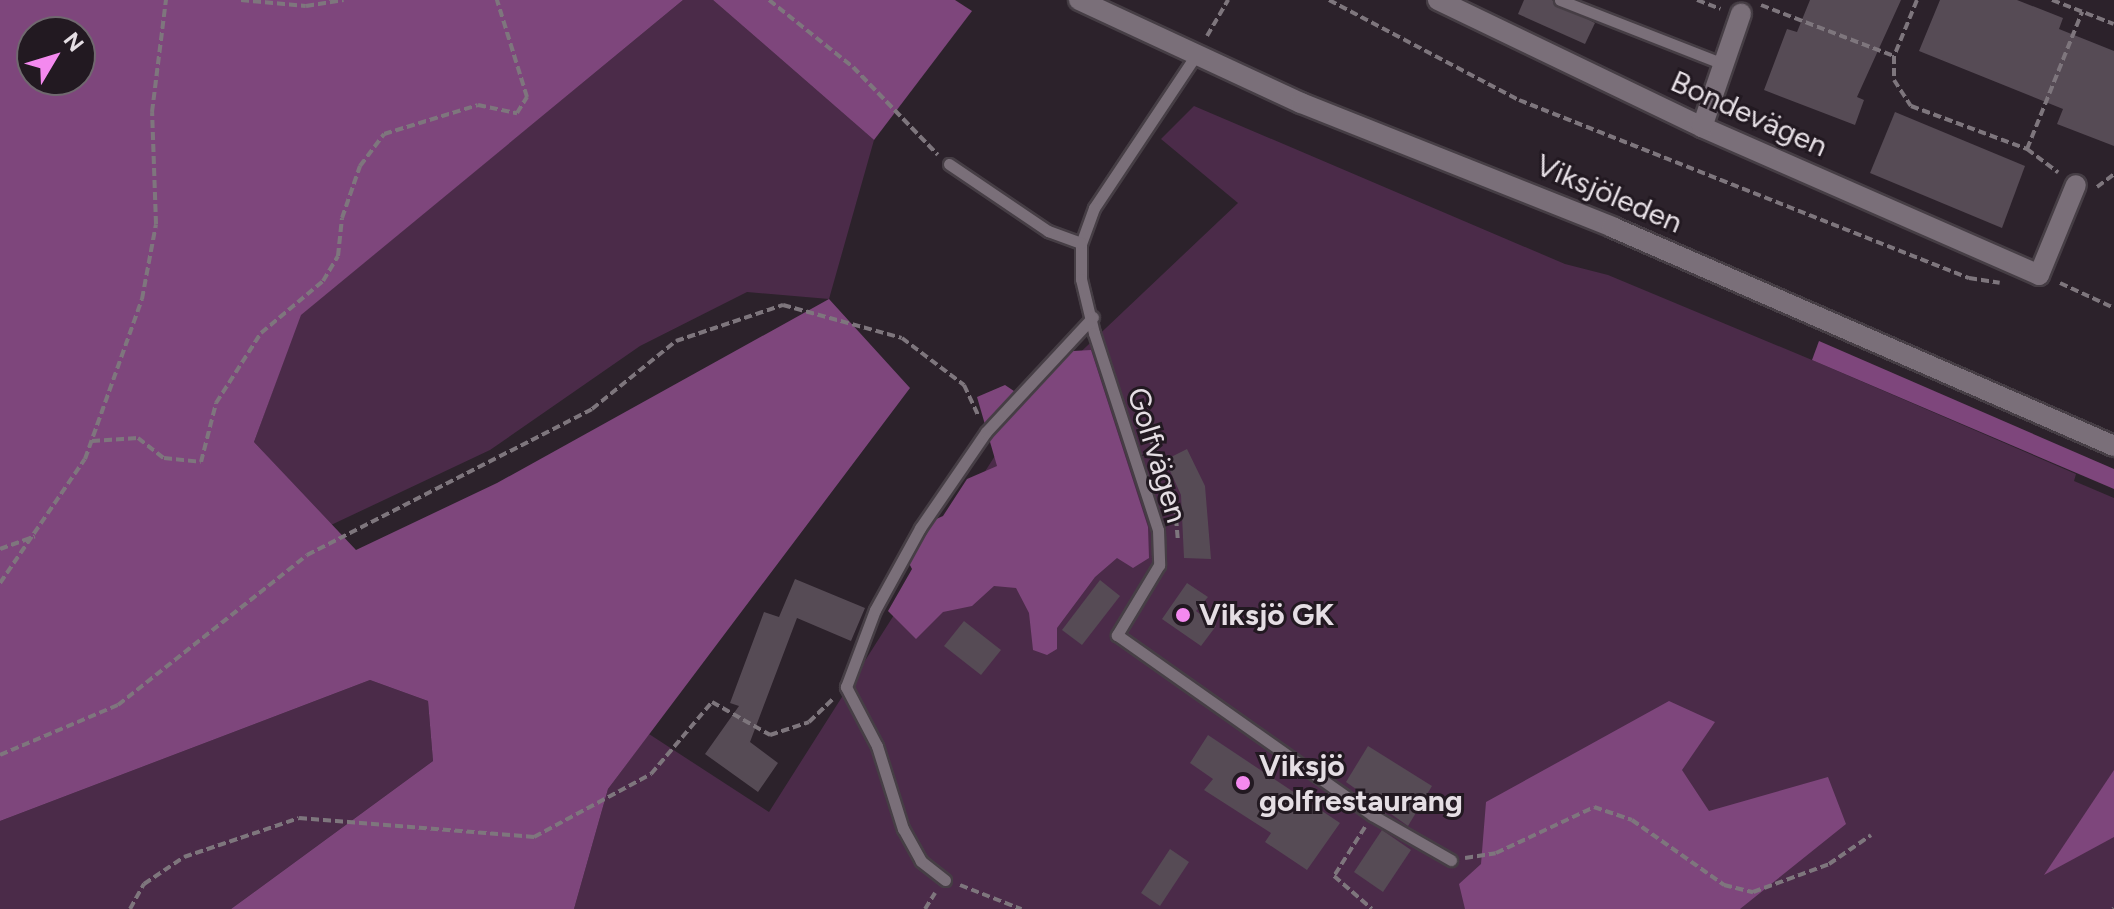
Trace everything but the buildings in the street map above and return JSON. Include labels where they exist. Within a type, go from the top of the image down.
[{"type":"main road","name":"Viksjöleden","points":[[1079,0],[1196,55],[1612,227],[2114,446]]},
{"type":"main road","name":"Bondevägen","points":[[1438,0],[1702,127],[2039,275]]},
{"type":"main road","points":[[1702,127],[1721,63],[1741,14]]},
{"type":"main road","points":[[2039,275],[2076,185]]},
{"type":"lane","points":[[1560,0],[1721,63]]},
{"type":"lane","name":"Golfvägen","points":[[1196,55],[1094,208],[1081,243],[1081,279],[1158,530],[1159,565],[1117,635],[1372,815],[1451,860]]},
{"type":"lane","points":[[949,164],[1048,231],[1081,243]]},
{"type":"lane","points":[[945,880],[921,861],[903,829],[877,746],[846,687],[875,610],[913,541],[986,432],[1093,317]]},
{"type":"path","points":[[0,583],[37,536],[92,441],[142,299],[156,224],[152,112],[166,0]]},
{"type":"path","points":[[241,0],[306,6],[344,0]]},
{"type":"path","points":[[92,441],[138,438],[164,458],[201,462],[216,403],[261,333],[323,281],[338,256],[342,218],[360,166],[384,134],[478,105],[517,113],[527,97],[497,0]]},
{"type":"path","points":[[769,0],[853,67],[893,115],[949,164]]},
{"type":"path","points":[[1196,55],[1228,0]]},
{"type":"path","points":[[1329,0],[1519,100],[1969,278],[2000,283],[2019,266]]},
{"type":"path","points":[[1760,0],[1894,56]]},
{"type":"path","points":[[1917,0],[1894,56],[1894,80],[1911,106],[2027,149],[2076,185],[2093,190],[2114,174]]},
{"type":"path","points":[[2052,0],[2114,24]]},
{"type":"path","points":[[2027,149],[2082,12]]},
{"type":"path","points":[[2039,275],[2114,308]]},
{"type":"path","points":[[0,755],[118,705],[307,555],[592,409],[676,341],[783,305],[902,338],[964,385],[986,432]]},
{"type":"path","points":[[0,549],[37,536]]},
{"type":"path","points":[[130,909],[144,884],[184,857],[299,818],[534,837],[651,774],[712,702],[770,735],[809,722],[846,687]]},
{"type":"path","points":[[1451,860],[1496,853],[1594,807],[1632,820],[1724,885],[1753,892],[1829,864],[1871,835]]},
{"type":"path","points":[[1372,815],[1334,876],[1375,905],[1372,909]]},
{"type":"path","points":[[925,909],[945,880],[1021,909]]},
{"type":"shaded area","points":[[0,0],[683,0],[301,315],[254,442],[356,550],[497,483],[829,299],[910,388],[608,789],[574,909],[231,909],[433,761],[428,701],[370,680],[0,821]]},
{"type":"shaded area","points":[[683,0],[713,0],[874,140],[829,299],[747,292],[640,346],[490,450],[331,525],[254,442],[300,315]]},
{"type":"shaded area","points":[[713,0],[955,0],[972,11],[874,140]]},
{"type":"shaded area","name":"Viksjö GK","points":[[1194,106],[1565,264],[1608,275],[1812,360],[2076,474],[2074,481],[2114,498],[2114,909],[574,909],[608,789],[649,734],[769,812],[1031,399],[1238,203],[1161,139]]},
{"type":"shaded area","points":[[1819,341],[2114,469],[2114,489],[1812,360]]},
{"type":"shaded area","points":[[1091,350],[1148,527],[1149,558],[1133,568],[1117,558],[1095,577],[1057,628],[1057,649],[1047,655],[1033,650],[1029,613],[1016,588],[994,586],[972,606],[943,612],[916,639],[888,611],[912,569],[902,550],[916,528],[943,516],[967,479],[997,466],[977,397],[1005,385],[1023,397],[1073,351]]},
{"type":"shaded area","points":[[370,680],[428,701],[433,761],[231,909],[0,909],[0,821]]},
{"type":"shaded area","points":[[1669,701],[1715,722],[1682,770],[1709,811],[1828,777],[1846,824],[1740,909],[1465,909],[1459,884],[1481,864],[1486,802]]},
{"type":"shaded area","points":[[2114,770],[2114,837],[2044,875]]},
{"type":"place","name":"Viksjö GK","points":[[1183,615]]},
{"type":"place","name":"Viksjö golfrestaurang","points":[[1243,783]]}]
